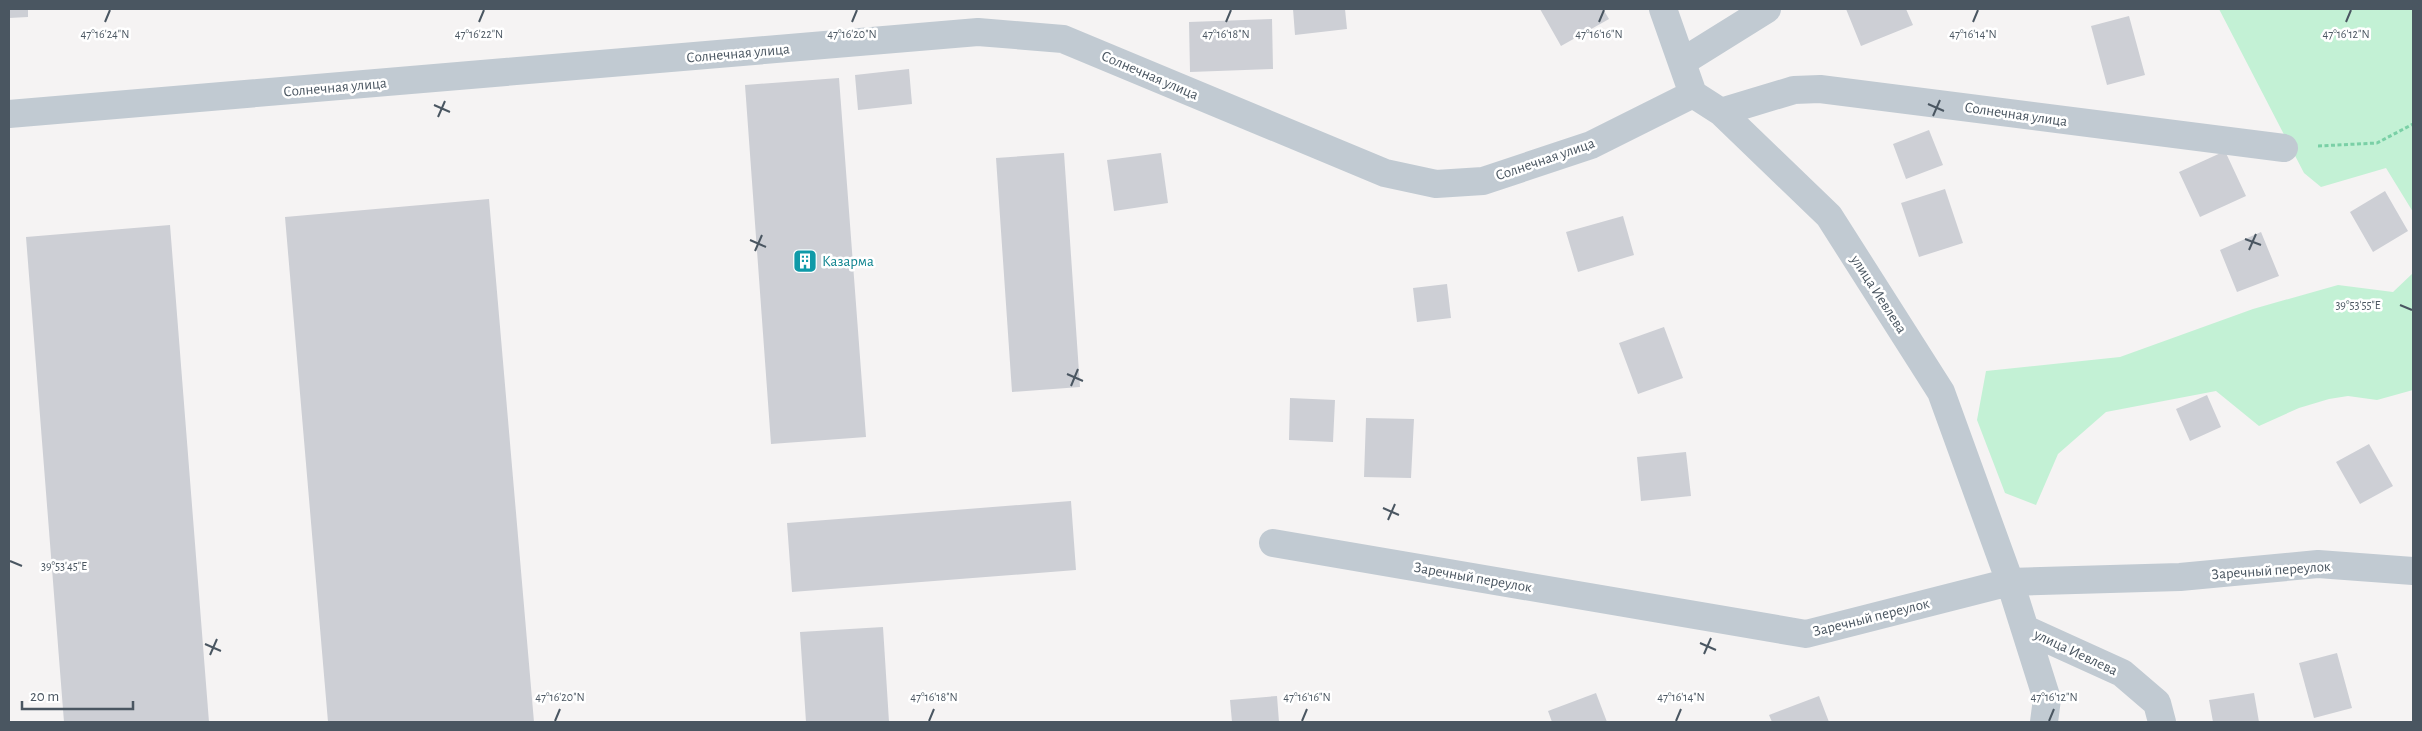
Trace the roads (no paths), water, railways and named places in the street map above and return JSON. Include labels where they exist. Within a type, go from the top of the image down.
[{"type":"street","points":[[1663,9],[1692,94]]},
{"type":"street","points":[[1682,62],[1768,9]]},
{"type":"street","name":"Солнечная улица","points":[[9,114],[978,32],[1063,39],[1385,174],[1436,184],[1483,181],[1591,145],[1692,94]]},
{"type":"street","name":"Солнечная улица","points":[[1721,112],[1794,90],[1820,88],[2284,148]]},
{"type":"street","name":"улица Иевлева","points":[[1692,94],[1721,112],[1829,216],[1941,392],[2025,628],[2047,699],[2044,722]]},
{"type":"street","name":"Заречный переулок","points":[[1273,543],[1806,634],[2010,582],[2180,577],[2318,564],[2413,570]]},
{"type":"street","name":"улица Иевлева","points":[[2025,628],[2122,673],[2157,703],[2162,722]]},
{"type":"place","name":"Казарма","points":[[805,261]]}]
